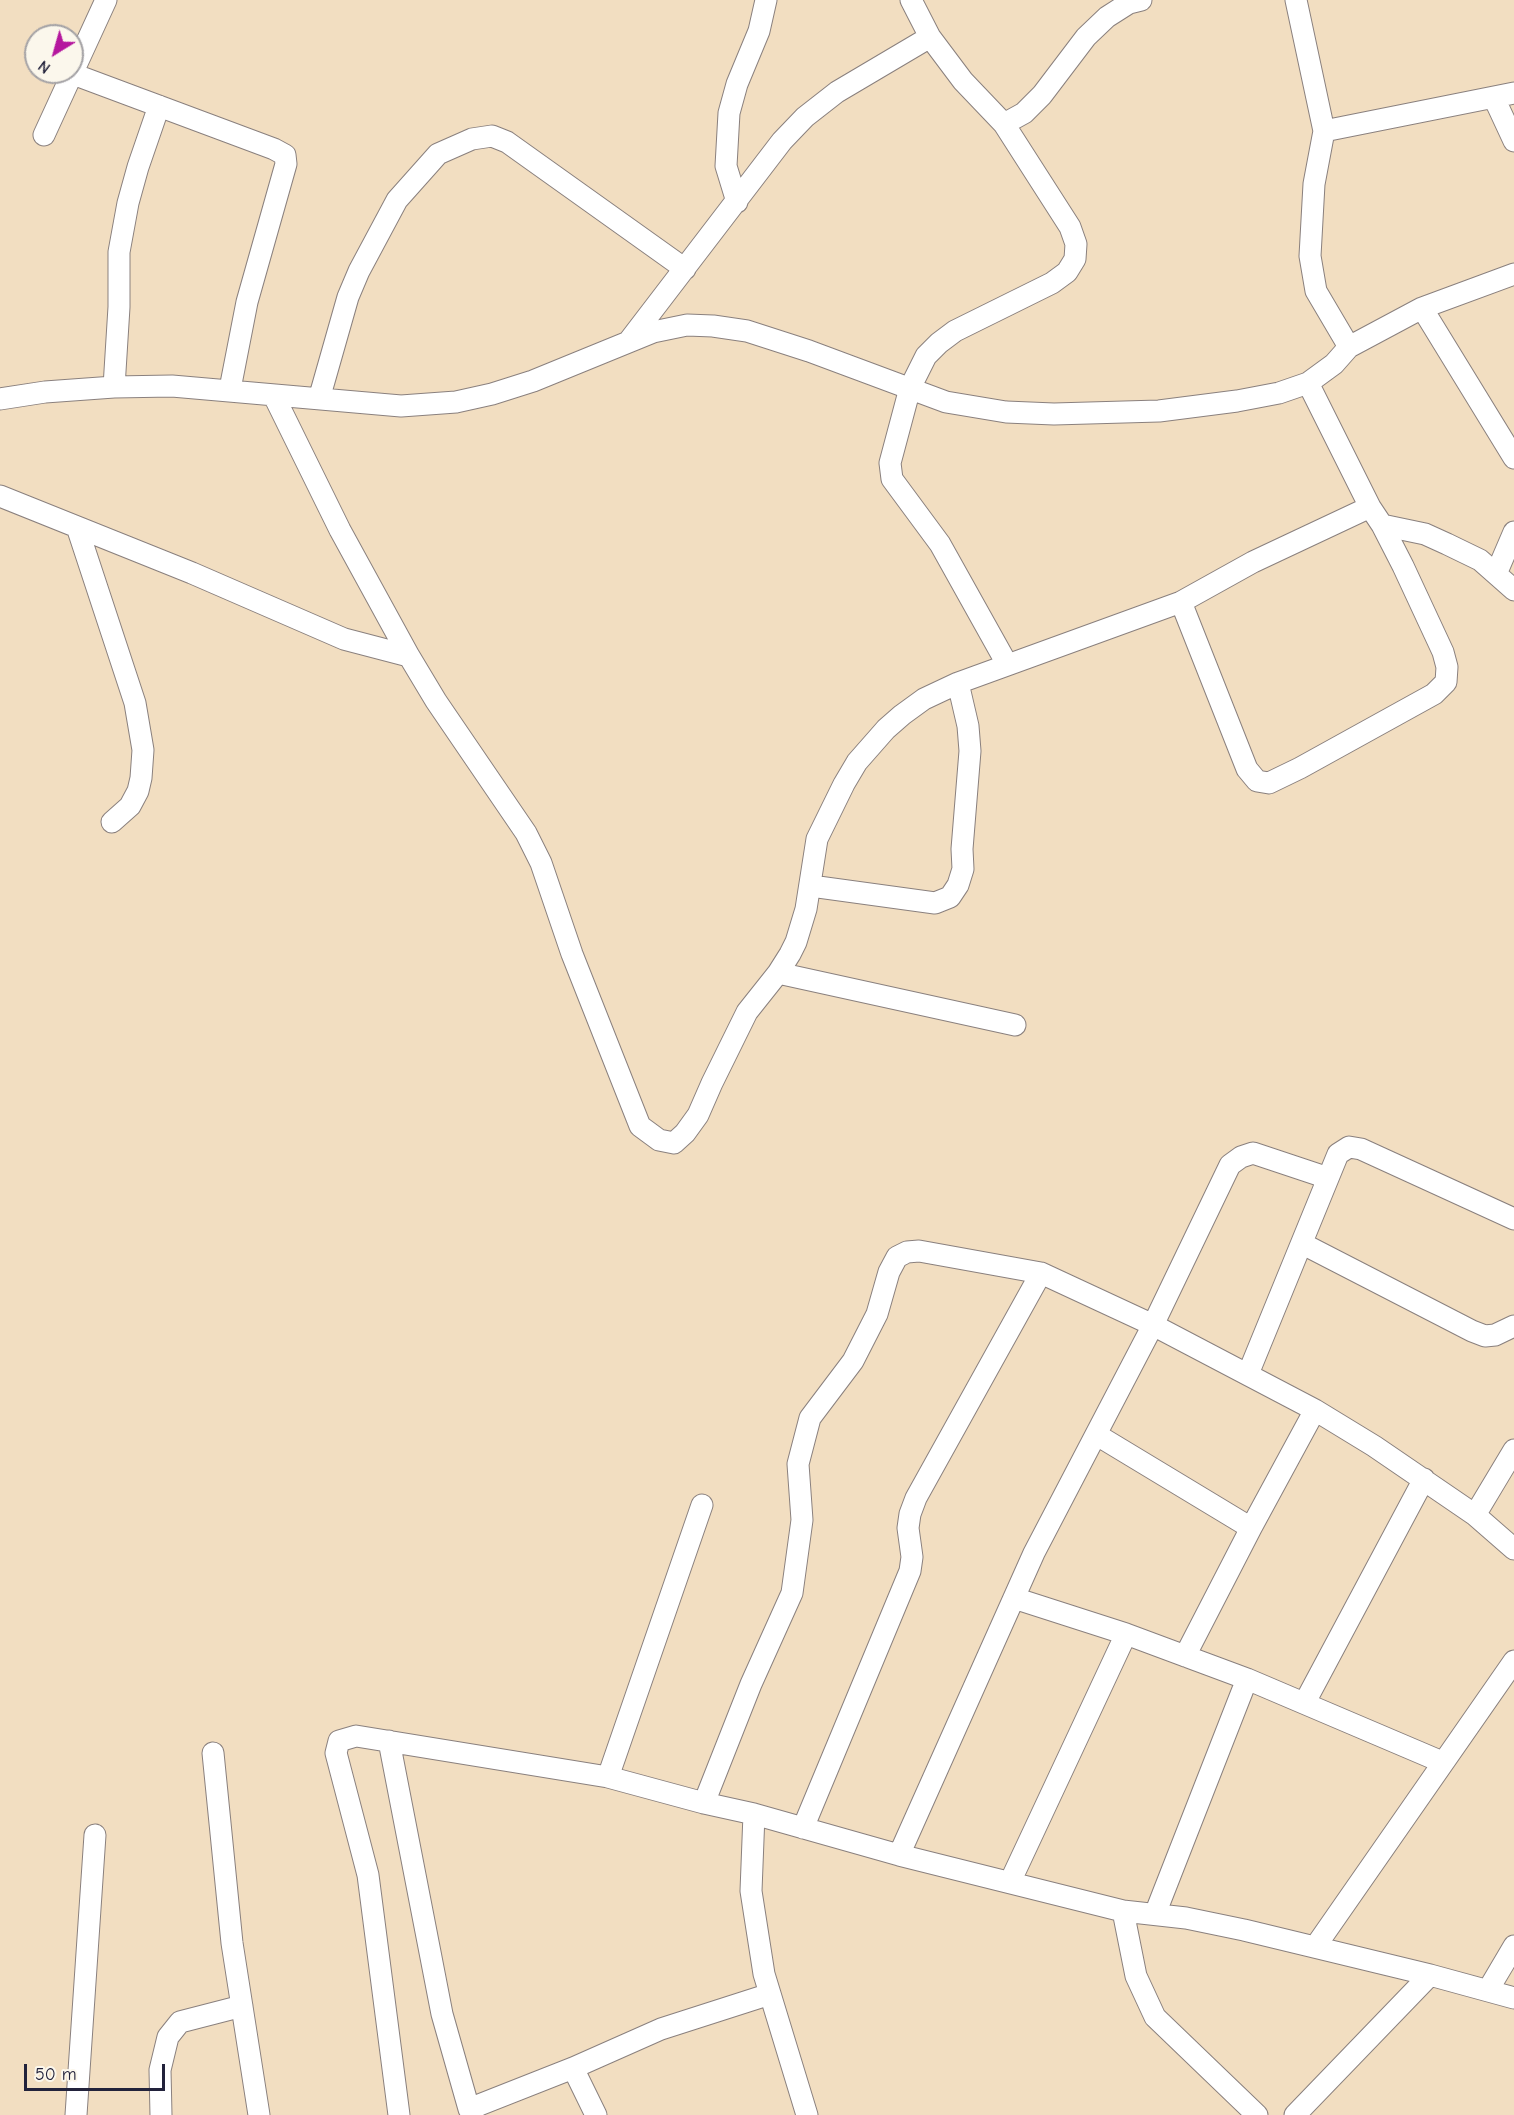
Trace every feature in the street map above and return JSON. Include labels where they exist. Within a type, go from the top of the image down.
[{"type":"street","points":[[84,49],[106,0]]},
{"type":"street","points":[[737,202],[726,166],[729,113],[737,84],[759,31],[766,0]]},
{"type":"street","points":[[911,0],[930,37],[963,81],[1004,124],[1070,227],[1076,244],[1075,259],[1067,272],[1052,283],[955,332],[926,356],[910,388],[890,462],[892,479],[940,543],[1007,664]]},
{"type":"street","points":[[1004,124],[1024,112],[1042,95],[1086,37],[1107,17],[1129,3],[1141,0]]},
{"type":"street","points":[[1296,0],[1324,131],[1313,193],[1310,256],[1316,291],[1349,347]]},
{"type":"street","points":[[628,342],[782,141],[805,117],[837,92],[930,37]]},
{"type":"street","points":[[84,78],[285,155],[286,164],[248,302],[230,389]]},
{"type":"street","points":[[44,135],[68,84]]},
{"type":"street","points":[[1324,131],[1504,96],[1514,141]]},
{"type":"street","points":[[114,387],[119,307],[119,252],[128,203],[159,106]]},
{"type":"street","points":[[319,399],[348,297],[359,271],[398,200],[438,154],[463,142],[492,136],[507,142],[685,269]]},
{"type":"street","points":[[0,399],[45,392],[172,386],[230,389],[274,396],[401,406],[456,402],[533,381],[653,332],[687,325],[747,331],[809,351],[946,402],[1006,412],[1054,414],[1170,410],[1279,393],[1308,383],[1334,364],[1349,347],[1422,308],[1514,274]]},
{"type":"street","points":[[1422,308],[1514,458]]},
{"type":"street","points":[[1181,602],[1246,769],[1257,781],[1269,783],[1300,768],[1434,694],[1446,682],[1447,667],[1443,652],[1403,566],[1370,507],[1308,383]]},
{"type":"street","points":[[274,396],[340,530],[409,656],[526,833],[536,853],[572,954],[640,1126],[659,1140],[674,1143],[685,1133],[698,1115],[720,1064],[747,1012],[778,973],[796,942],[811,886],[817,839],[857,762],[886,729],[924,699],[958,683],[1181,602],[1253,562],[1370,507]]},
{"type":"street","points":[[0,496],[192,573],[344,639],[409,656]]},
{"type":"street","points":[[1382,525],[1425,534],[1480,560],[1514,590]]},
{"type":"street","points":[[77,526],[135,703],[143,750],[138,791],[130,806],[111,822]]},
{"type":"street","points":[[1496,574],[1514,532]]},
{"type":"street","points":[[811,886],[935,903],[950,897],[958,885],[963,869],[962,849],[969,751],[968,726],[958,683]]},
{"type":"street","points":[[778,973],[1015,1025]]},
{"type":"street","points":[[1248,1374],[1338,1154],[1349,1147],[1361,1149],[1514,1219]]},
{"type":"street","points":[[899,1855],[1034,1553],[1097,1436],[1230,1165],[1240,1157],[1253,1154],[1328,1178]]},
{"type":"street","points":[[1303,1244],[1472,1331],[1485,1336],[1495,1335],[1514,1326]]},
{"type":"street","points":[[704,1803],[751,1684],[792,1593],[802,1520],[798,1464],[810,1418],[853,1361],[877,1314],[889,1272],[897,1257],[907,1252],[920,1251],[1041,1273],[1153,1325],[1315,1410],[1424,1479],[1475,1515],[1514,1549]]},
{"type":"street","points":[[803,1828],[910,1571],[912,1557],[908,1528],[916,1498],[1041,1273]]},
{"type":"street","points":[[1185,1656],[1315,1410]]},
{"type":"street","points":[[1097,1436],[1251,1528]]},
{"type":"street","points":[[1475,1515],[1514,1449]]},
{"type":"street","points":[[1305,1702],[1424,1479]]},
{"type":"street","points":[[608,1777],[702,1505]]},
{"type":"street","points":[[1014,1598],[1126,1634],[1247,1679],[1442,1762]]},
{"type":"street","points":[[1010,1882],[1126,1634]]},
{"type":"street","points":[[1315,1947],[1514,1661]]},
{"type":"street","points":[[1155,1914],[1247,1679]]},
{"type":"street","points":[[399,2115],[368,1875],[336,1753],[339,1741],[346,1737],[356,1736],[389,1741],[608,1777],[754,1814],[899,1855],[1124,1911],[1186,1918],[1430,1975],[1514,1998]]},
{"type":"street","points":[[389,1741],[442,2014],[471,2112],[661,2029],[770,1994]]},
{"type":"street","points":[[213,1753],[232,1943],[259,2115]]},
{"type":"street","points":[[754,1814],[751,1891],[764,1974],[807,2115]]},
{"type":"street","points":[[76,2115],[95,1835]]},
{"type":"street","points":[[1124,1911],[1136,1976],[1155,2017],[1257,2115]]},
{"type":"street","points":[[1488,1990],[1514,1946]]},
{"type":"street","points":[[1295,2115],[1430,1975]]},
{"type":"street","points":[[161,2115],[160,2070],[168,2037],[180,2022],[242,2006]]},
{"type":"street","points":[[573,2068],[596,2115]]}]
